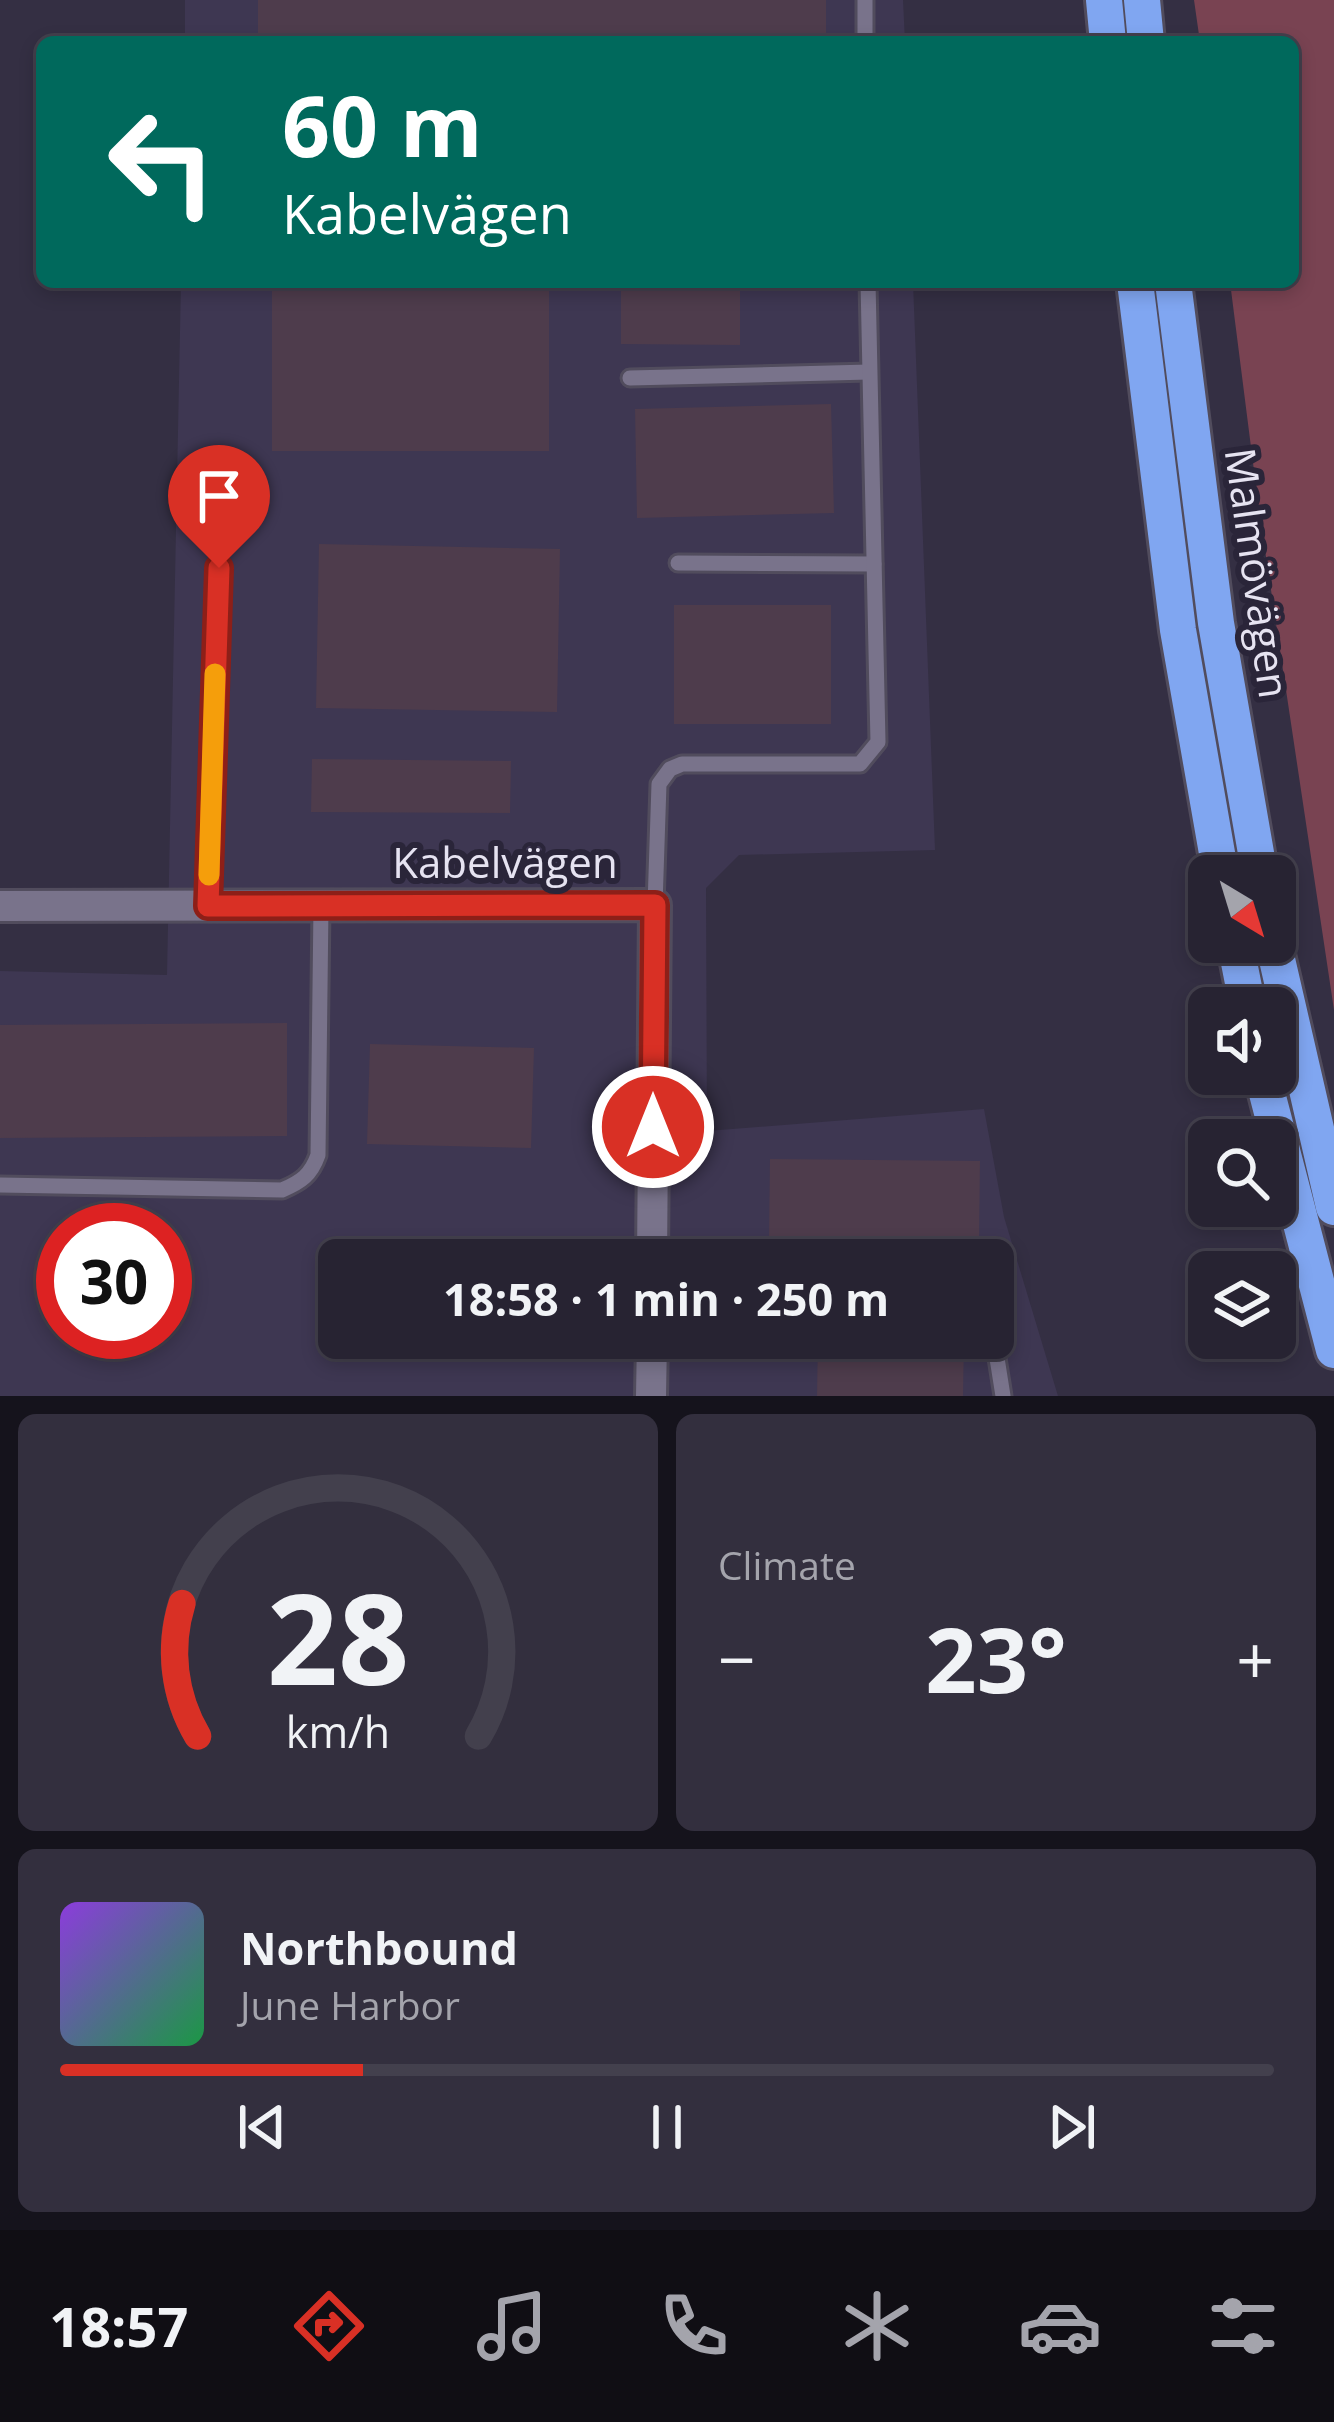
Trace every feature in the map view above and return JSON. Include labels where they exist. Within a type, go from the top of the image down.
[{"type":"highway","points":[[1104,0],[1107,36]]},
{"type":"highway","points":[[1142,0],[1145,36]]},
{"type":"highway","name":"Malmövägen","points":[[1136,288],[1178,630],[1217,855]]},
{"type":"highway","name":"Malmövägen","points":[[1174,288],[1216,623],[1256,855]]},
{"type":"highway","points":[[1278,963],[1334,1207]]},
{"type":"highway","points":[[1267,1095],[1334,1350]]},
{"type":"street","name":"Kabelvägen","points":[[0,906],[655,905],[652,1239]]},
{"type":"street","points":[[651,1396],[652,1359]]},
{"type":"lane","points":[[865,0],[865,36]]},
{"type":"lane","points":[[655,905],[659,784],[670,769],[682,764],[860,764],[878,742],[868,288]]},
{"type":"lane","points":[[630,378],[869,372]]},
{"type":"lane","points":[[678,563],[874,564]]},
{"type":"lane","points":[[208,906],[219,568]]},
{"type":"lane","points":[[0,1185],[282,1190],[299,1183],[318,1155],[321,905]]},
{"type":"lane","points":[[997,1359],[1003,1396]]},
{"type":"shaded area","points":[[185,0],[903,0],[905,36],[185,36]]},
{"type":"shaded area","points":[[1194,0],[1334,0],[1334,1010],[1231,288],[1299,288],[1299,36],[1199,36]]},
{"type":"shaded area","points":[[181,288],[913,288],[935,850],[739,855],[706,888],[707,1131],[984,1109],[1011,1239],[318,1239],[318,1359],[1014,1359],[1014,1250],[1058,1396],[0,1396],[0,971],[167,975]]},
{"type":"building","points":[[258,0],[826,0],[826,36],[258,36]]},
{"type":"building","points":[[272,288],[549,288],[549,451],[272,451]]},
{"type":"building","points":[[621,288],[740,288],[740,345],[621,344]]},
{"type":"building","points":[[831,404],[834,513],[637,518],[635,409]]},
{"type":"building","points":[[319,544],[560,549],[557,712],[316,708]]},
{"type":"building","points":[[674,605],[831,605],[831,724],[674,724]]},
{"type":"building","points":[[312,759],[511,761],[510,813],[311,812]]},
{"type":"building","points":[[287,1023],[287,1136],[0,1138],[0,1025]]},
{"type":"building","points":[[370,1044],[534,1048],[531,1148],[367,1144]]},
{"type":"building","points":[[770,1159],[980,1161],[979,1239],[769,1239]]},
{"type":"building","points":[[818,1359],[964,1359],[963,1396],[817,1396]]},
{"type":"slow traffic","points":[[209,875],[215,674]]},
{"type":"route","points":[[219,568],[208,906],[655,905],[653,1127]]}]
